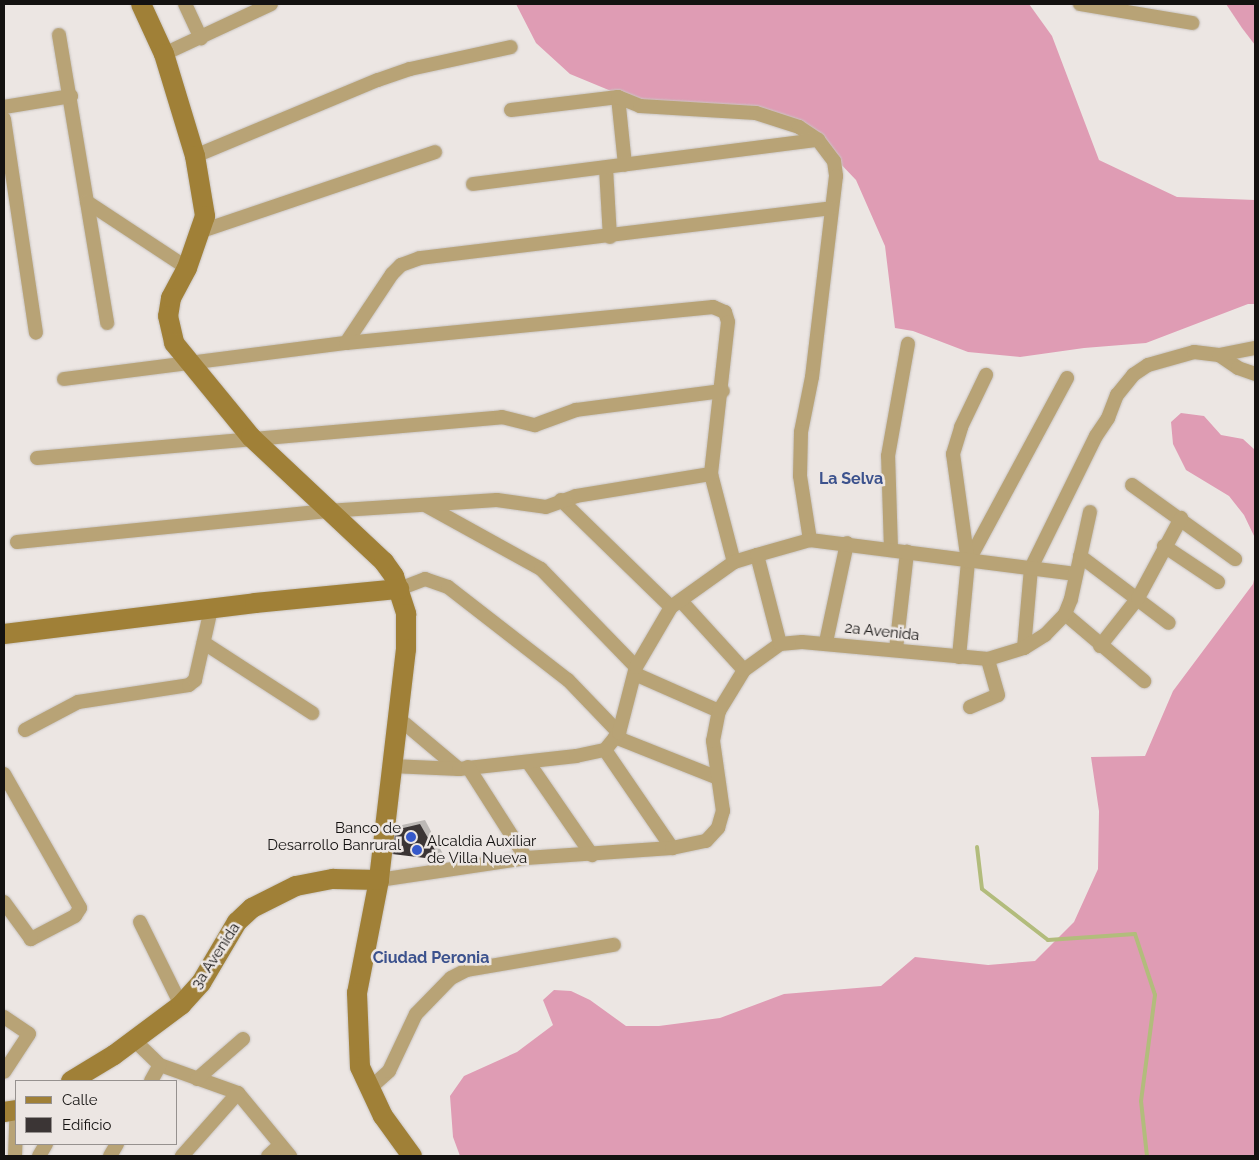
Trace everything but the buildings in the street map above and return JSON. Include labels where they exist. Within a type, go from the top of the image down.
[{"type":"main road","points":[[141,4],[164,54],[195,156],[205,216],[202,231],[187,268],[171,298],[168,316],[174,343],[251,437],[327,511],[384,562],[399,589],[406,614],[406,649],[379,880],[357,993],[360,1067],[383,1116],[412,1156]]},
{"type":"main road","points":[[4,634],[399,589]]},
{"type":"main road","name":"3a Avenida","points":[[77,1079],[134,1040],[180,1005],[201,982],[237,922],[252,908],[296,886],[333,879],[379,880]]},
{"type":"street","points":[[185,4],[201,39]]},
{"type":"street","points":[[164,54],[201,39],[256,7],[271,4]]},
{"type":"street","points":[[1080,4],[1192,23]]},
{"type":"street","points":[[59,35],[107,323]]},
{"type":"street","points":[[195,156],[402,71],[511,47]]},
{"type":"street","points":[[4,107],[70,96]]},
{"type":"street","points":[[511,110],[618,98],[640,106],[756,113],[799,127],[818,140],[834,162],[836,176],[812,377],[801,432],[801,497],[810,540]]},
{"type":"street","points":[[618,98],[625,165]]},
{"type":"street","points":[[4,119],[36,333]]},
{"type":"street","points":[[473,184],[818,140]]},
{"type":"street","points":[[202,231],[434,152]]},
{"type":"street","points":[[606,168],[610,237]]},
{"type":"street","points":[[87,202],[187,268]]},
{"type":"street","points":[[346,343],[378,294],[401,265],[420,258],[610,237],[831,208]]},
{"type":"street","points":[[64,379],[192,365],[346,343],[713,307],[725,312],[728,322],[723,391],[711,474],[734,562]]},
{"type":"street","points":[[891,549],[888,456],[908,344]]},
{"type":"street","points":[[1024,648],[1031,568],[1108,418],[1116,396],[1133,375],[1148,365],[1194,352],[1219,354],[1255,348]]},
{"type":"street","points":[[1219,354],[1238,368],[1255,374]]},
{"type":"street","points":[[959,657],[968,562],[953,454],[961,427],[986,375]]},
{"type":"street","points":[[968,562],[1067,378]]},
{"type":"street","points":[[38,458],[251,437],[502,417],[535,425],[576,410],[723,391]]},
{"type":"street","points":[[17,542],[327,511],[497,500],[546,507],[561,500],[711,474]]},
{"type":"street","points":[[1132,485],[1181,518],[1235,559]]},
{"type":"street","points":[[561,500],[676,604],[744,670]]},
{"type":"street","points":[[427,506],[541,569],[635,671],[719,712]]},
{"type":"street","name":"2a Avenida","points":[[780,644],[826,642],[988,659],[1024,648],[1045,635],[1065,614],[1090,512]]},
{"type":"street","points":[[1100,646],[1138,598],[1164,546],[1181,518]]},
{"type":"street","points":[[391,766],[463,768],[528,762],[605,750],[617,735],[635,671],[676,604],[734,562],[810,540],[891,549],[968,562],[1076,574]]},
{"type":"street","points":[[826,642],[847,543]]},
{"type":"street","points":[[1164,546],[1218,582]]},
{"type":"street","points":[[896,649],[907,552]]},
{"type":"street","points":[[379,880],[526,858],[592,855],[698,846],[718,828],[723,811],[714,741],[719,712],[744,670],[780,644],[757,555]]},
{"type":"street","points":[[1080,556],[1169,623]]},
{"type":"street","points":[[399,589],[425,579],[461,596],[568,680],[617,735],[718,778]]},
{"type":"street","points":[[25,730],[78,702],[187,686],[195,680],[211,609]]},
{"type":"street","points":[[1065,614],[1100,646],[1144,681]]},
{"type":"street","points":[[204,643],[312,713]]},
{"type":"street","points":[[970,707],[998,695],[988,659]]},
{"type":"street","points":[[397,718],[463,768],[526,858]]},
{"type":"street","points":[[605,750],[672,848]]},
{"type":"street","points":[[528,762],[592,855]]},
{"type":"street","points":[[4,774],[80,908],[75,916],[31,939],[4,902]]},
{"type":"street","points":[[140,922],[180,1005]]},
{"type":"street","points":[[369,1089],[389,1071],[416,1014],[450,978],[466,970],[614,945]]},
{"type":"street","points":[[4,1016],[29,1034],[4,1072]]},
{"type":"street","points":[[197,1079],[243,1039]]},
{"type":"street","points":[[134,1040],[160,1065],[238,1093],[290,1156]]},
{"type":"street","points":[[152,1080],[160,1065]]},
{"type":"street","points":[[182,1156],[238,1093]]},
{"type":"street","points":[[39,1156],[45,1145]]},
{"type":"street","points":[[110,1156],[116,1145]]},
{"type":"street","points":[[268,1156],[280,1145]]},
{"type":"shaded area","points":[[516,4],[1029,4],[1052,36],[1099,160],[1177,197],[1255,200],[1255,304],[1248,304],[1146,343],[1084,348],[1020,357],[968,352],[913,331],[895,328],[885,246],[856,180],[814,136],[750,112],[628,98],[570,74],[536,43]]},
{"type":"shaded area","points":[[1226,4],[1255,4],[1255,45],[1242,28]]},
{"type":"shaded area","points":[[1181,413],[1204,416],[1221,435],[1243,439],[1255,450],[1255,538],[1244,515],[1229,496],[1186,470],[1173,444],[1171,422]]},
{"type":"shaded area","points":[[1255,575],[1255,1156],[460,1156],[453,1137],[450,1096],[464,1076],[517,1052],[553,1025],[543,1000],[554,990],[571,991],[590,1000],[626,1026],[659,1026],[720,1018],[784,994],[881,986],[915,957],[988,965],[1035,961],[1074,922],[1098,869],[1099,811],[1091,757],[1145,756],[1173,691],[1253,584]]},
{"type":"waterway","points":[[977,847],[982,889],[1048,940],[1135,934],[1155,995],[1141,1101],[1147,1156]]},
{"type":"place","name":"Banco de Desarrollo Banrural","points":[[411,837]]},
{"type":"place","name":"Alcaldia Auxiliar de Villa Nueva","points":[[417,850]]},
{"type":"district","name":"La Selva","points":[[851,479]]},
{"type":"district","name":"Ciudad Peronia","points":[[431,958]]}]
